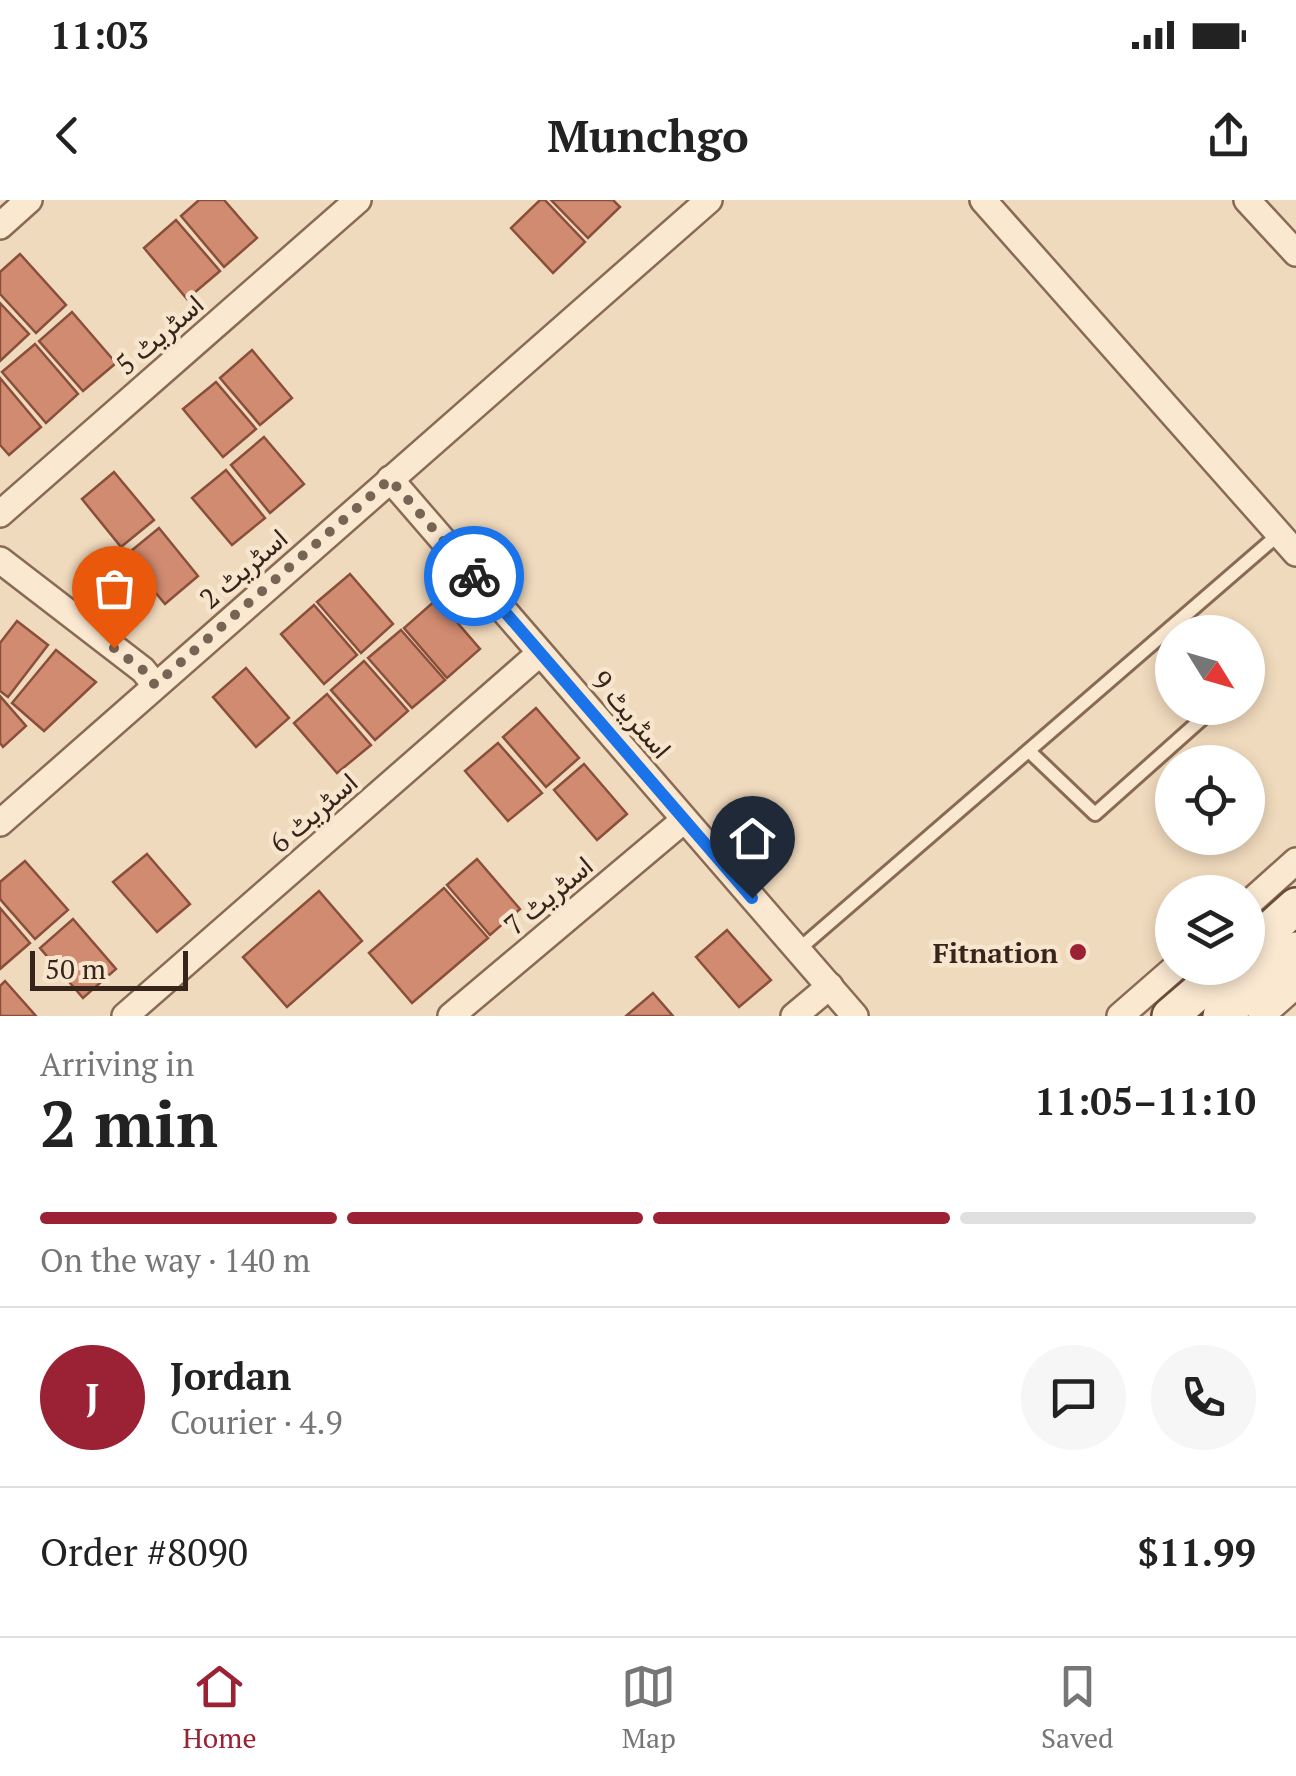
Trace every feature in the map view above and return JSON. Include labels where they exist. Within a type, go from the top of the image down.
[{"type":"main road","points":[[1265,934],[1296,906]]},
{"type":"main road","points":[[1220,1016],[1296,950]]},
{"type":"main road","points":[[1170,1016],[1206,985]]},
{"type":"street","points":[[0,226],[29,200]]},
{"type":"street","name":"اسٹریٹ 5","points":[[0,514],[358,200]]},
{"type":"street","points":[[390,479],[709,200]]},
{"type":"street","points":[[983,200],[1287,544]]},
{"type":"street","points":[[1247,200],[1296,254]]},
{"type":"street","name":"اسٹریٹ 9","points":[[390,479],[856,1016]]},
{"type":"street","name":"اسٹریٹ 2","points":[[0,823],[390,479]]},
{"type":"street","points":[[0,560],[143,670],[155,685]]},
{"type":"street","name":"اسٹریٹ 6","points":[[125,1016],[540,653]]},
{"type":"street","name":"اسٹریٹ 7","points":[[451,1016],[684,820]]},
{"type":"street","points":[[1265,889],[1296,862]]},
{"type":"street","points":[[1120,1016],[1156,985]]},
{"type":"street","points":[[1261,1016],[1296,985]]},
{"type":"street","points":[[794,1016],[830,986]]},
{"type":"lane","points":[[1194,615],[1287,544]]},
{"type":"lane","points":[[798,950],[1155,646]]},
{"type":"lane","points":[[1029,750],[1094,814],[1195,725]]},
{"type":"building","points":[[199,200],[224,200],[257,238],[224,267],[181,216]]},
{"type":"building","points":[[540,200],[545,200],[585,242],[553,273],[511,228]]},
{"type":"building","points":[[551,200],[613,200],[620,207],[588,238]]},
{"type":"building","points":[[176,220],[220,271],[187,299],[144,248]]},
{"type":"building","points":[[20,254],[66,305],[36,333],[0,294],[0,272]]},
{"type":"building","points":[[0,303],[29,334],[0,361]]},
{"type":"building","points":[[72,312],[116,363],[83,391],[39,341]]},
{"type":"building","points":[[35,344],[78,394],[46,423],[2,372]]},
{"type":"building","points":[[252,350],[292,398],[260,425],[220,378]]},
{"type":"building","points":[[0,378],[41,427],[9,455],[0,445]]},
{"type":"building","points":[[216,382],[256,429],[223,457],[183,409]]},
{"type":"building","points":[[264,437],[304,484],[270,513],[231,465]]},
{"type":"building","points":[[226,470],[265,518],[232,545],[192,498]]},
{"type":"building","points":[[114,472],[154,520],[121,547],[82,499]]},
{"type":"building","points":[[159,528],[198,576],[165,604],[125,556]]},
{"type":"building","points":[[350,574],[393,624],[361,653],[317,602]]},
{"type":"building","points":[[437,599],[480,649],[447,678],[404,628]]},
{"type":"building","points":[[314,605],[357,655],[324,684],[281,634]]},
{"type":"building","points":[[17,621],[48,645],[8,697],[0,691],[0,643]]},
{"type":"building","points":[[401,630],[445,680],[412,708],[368,658]]},
{"type":"building","points":[[56,650],[96,682],[44,731],[12,703]]},
{"type":"building","points":[[364,661],[408,711],[375,740],[331,690]]},
{"type":"building","points":[[246,668],[289,718],[256,747],[213,697]]},
{"type":"building","points":[[327,694],[371,745],[337,773],[294,723]]},
{"type":"building","points":[[0,696],[26,726],[3,747],[0,743]]},
{"type":"building","points":[[536,708],[579,758],[546,787],[503,737]]},
{"type":"building","points":[[498,743],[542,793],[508,821],[465,771]]},
{"type":"building","points":[[584,764],[627,814],[597,840],[554,790]]},
{"type":"building","points":[[147,854],[190,904],[157,932],[113,882]]},
{"type":"building","points":[[477,859],[520,909],[490,935],[447,885]]},
{"type":"building","points":[[25,861],[68,910],[35,939],[0,899],[0,882]]},
{"type":"building","points":[[444,888],[488,938],[412,1003],[369,953]]},
{"type":"building","points":[[319,891],[362,941],[287,1007],[243,957]]},
{"type":"building","points":[[0,908],[30,943],[0,969]]},
{"type":"building","points":[[73,919],[116,969],[83,998],[40,948]]},
{"type":"building","points":[[727,930],[771,980],[739,1007],[696,957]]},
{"type":"building","points":[[5,981],[36,1016],[0,1016],[0,986]]},
{"type":"building","points":[[653,993],[673,1016],[626,1016]]},
{"type":"way so far","points":[[114,648],[143,670],[155,685],[390,479],[474,576]]},
{"type":"place","name":"Fitnation","points":[[1078,952]]},
{"type":"route","points":[[474,576],[752,898]]}]
